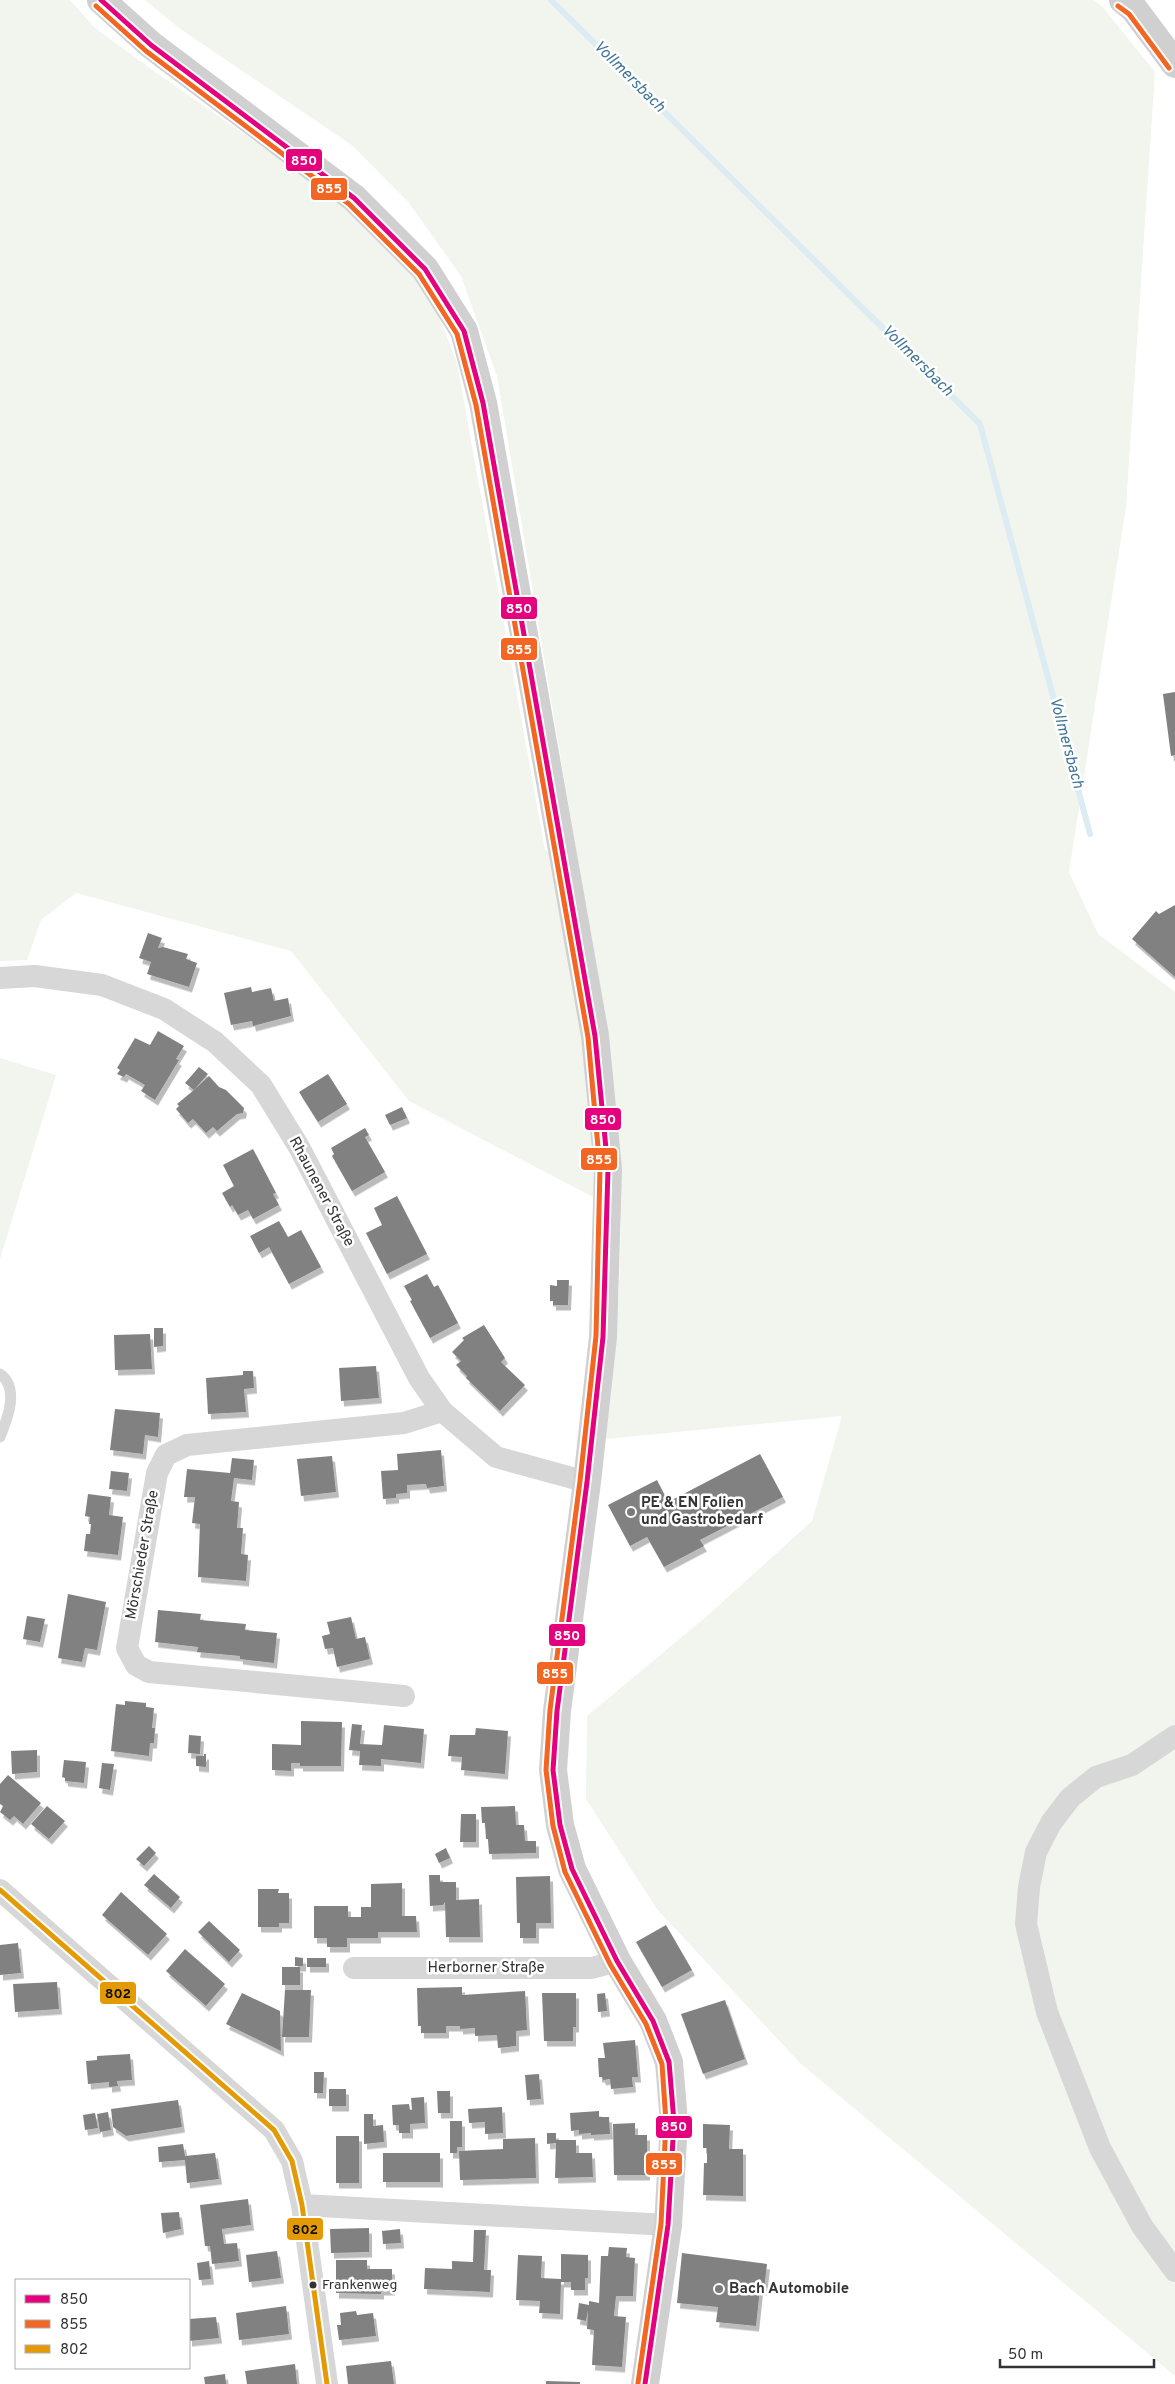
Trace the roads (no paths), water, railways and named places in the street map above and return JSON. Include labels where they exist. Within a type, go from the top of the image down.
[{"type":"street","points":[[101,0],[151,46],[354,198],[426,269],[464,331],[483,402],[595,1036],[608,1169],[603,1337],[587,1482],[557,1711],[553,1770],[560,1825],[572,1869],[617,1961],[653,2021],[669,2062],[674,2122],[668,2225],[645,2384]]},
{"type":"street","points":[[1123,0],[1134,9],[1175,64]]},
{"type":"street","name":"Rhaunener Straße","points":[[0,978],[35,976],[102,985],[164,1009],[215,1042],[261,1085],[299,1147],[419,1378],[442,1411],[496,1457],[587,1482]]},
{"type":"street","name":"Mörschieder Straße","points":[[404,1696],[148,1672],[136,1665],[127,1648],[157,1473],[166,1455],[186,1445],[404,1423],[442,1411]]},
{"type":"street","points":[[1175,1736],[1132,1765],[1096,1777],[1070,1798],[1056,1816],[1036,1852],[1029,1887],[1026,1924],[1047,2012],[1100,2148],[1142,2226],[1175,2271]]},
{"type":"street","points":[[0,1890],[274,2130],[292,2160],[302,2205],[327,2384]]},
{"type":"street","name":"Herborner Straße","points":[[354,1968],[592,1968],[617,1961]]},
{"type":"street","points":[[302,2205],[668,2225]]},
{"type":"lane","points":[[0,1374],[3,1375],[9,1389],[11,1409],[0,1438]]},
{"type":"waterway","name":"Vollmersbach","points":[[551,0],[980,424],[1090,834]]},
{"type":"place","name":"PE & EN Folien und Gastrobedarf","points":[[631,1512]]},
{"type":"place","name":"Frankenweg","points":[[313,2285]]},
{"type":"place","name":"Bach Automobile","points":[[719,2289]]}]
